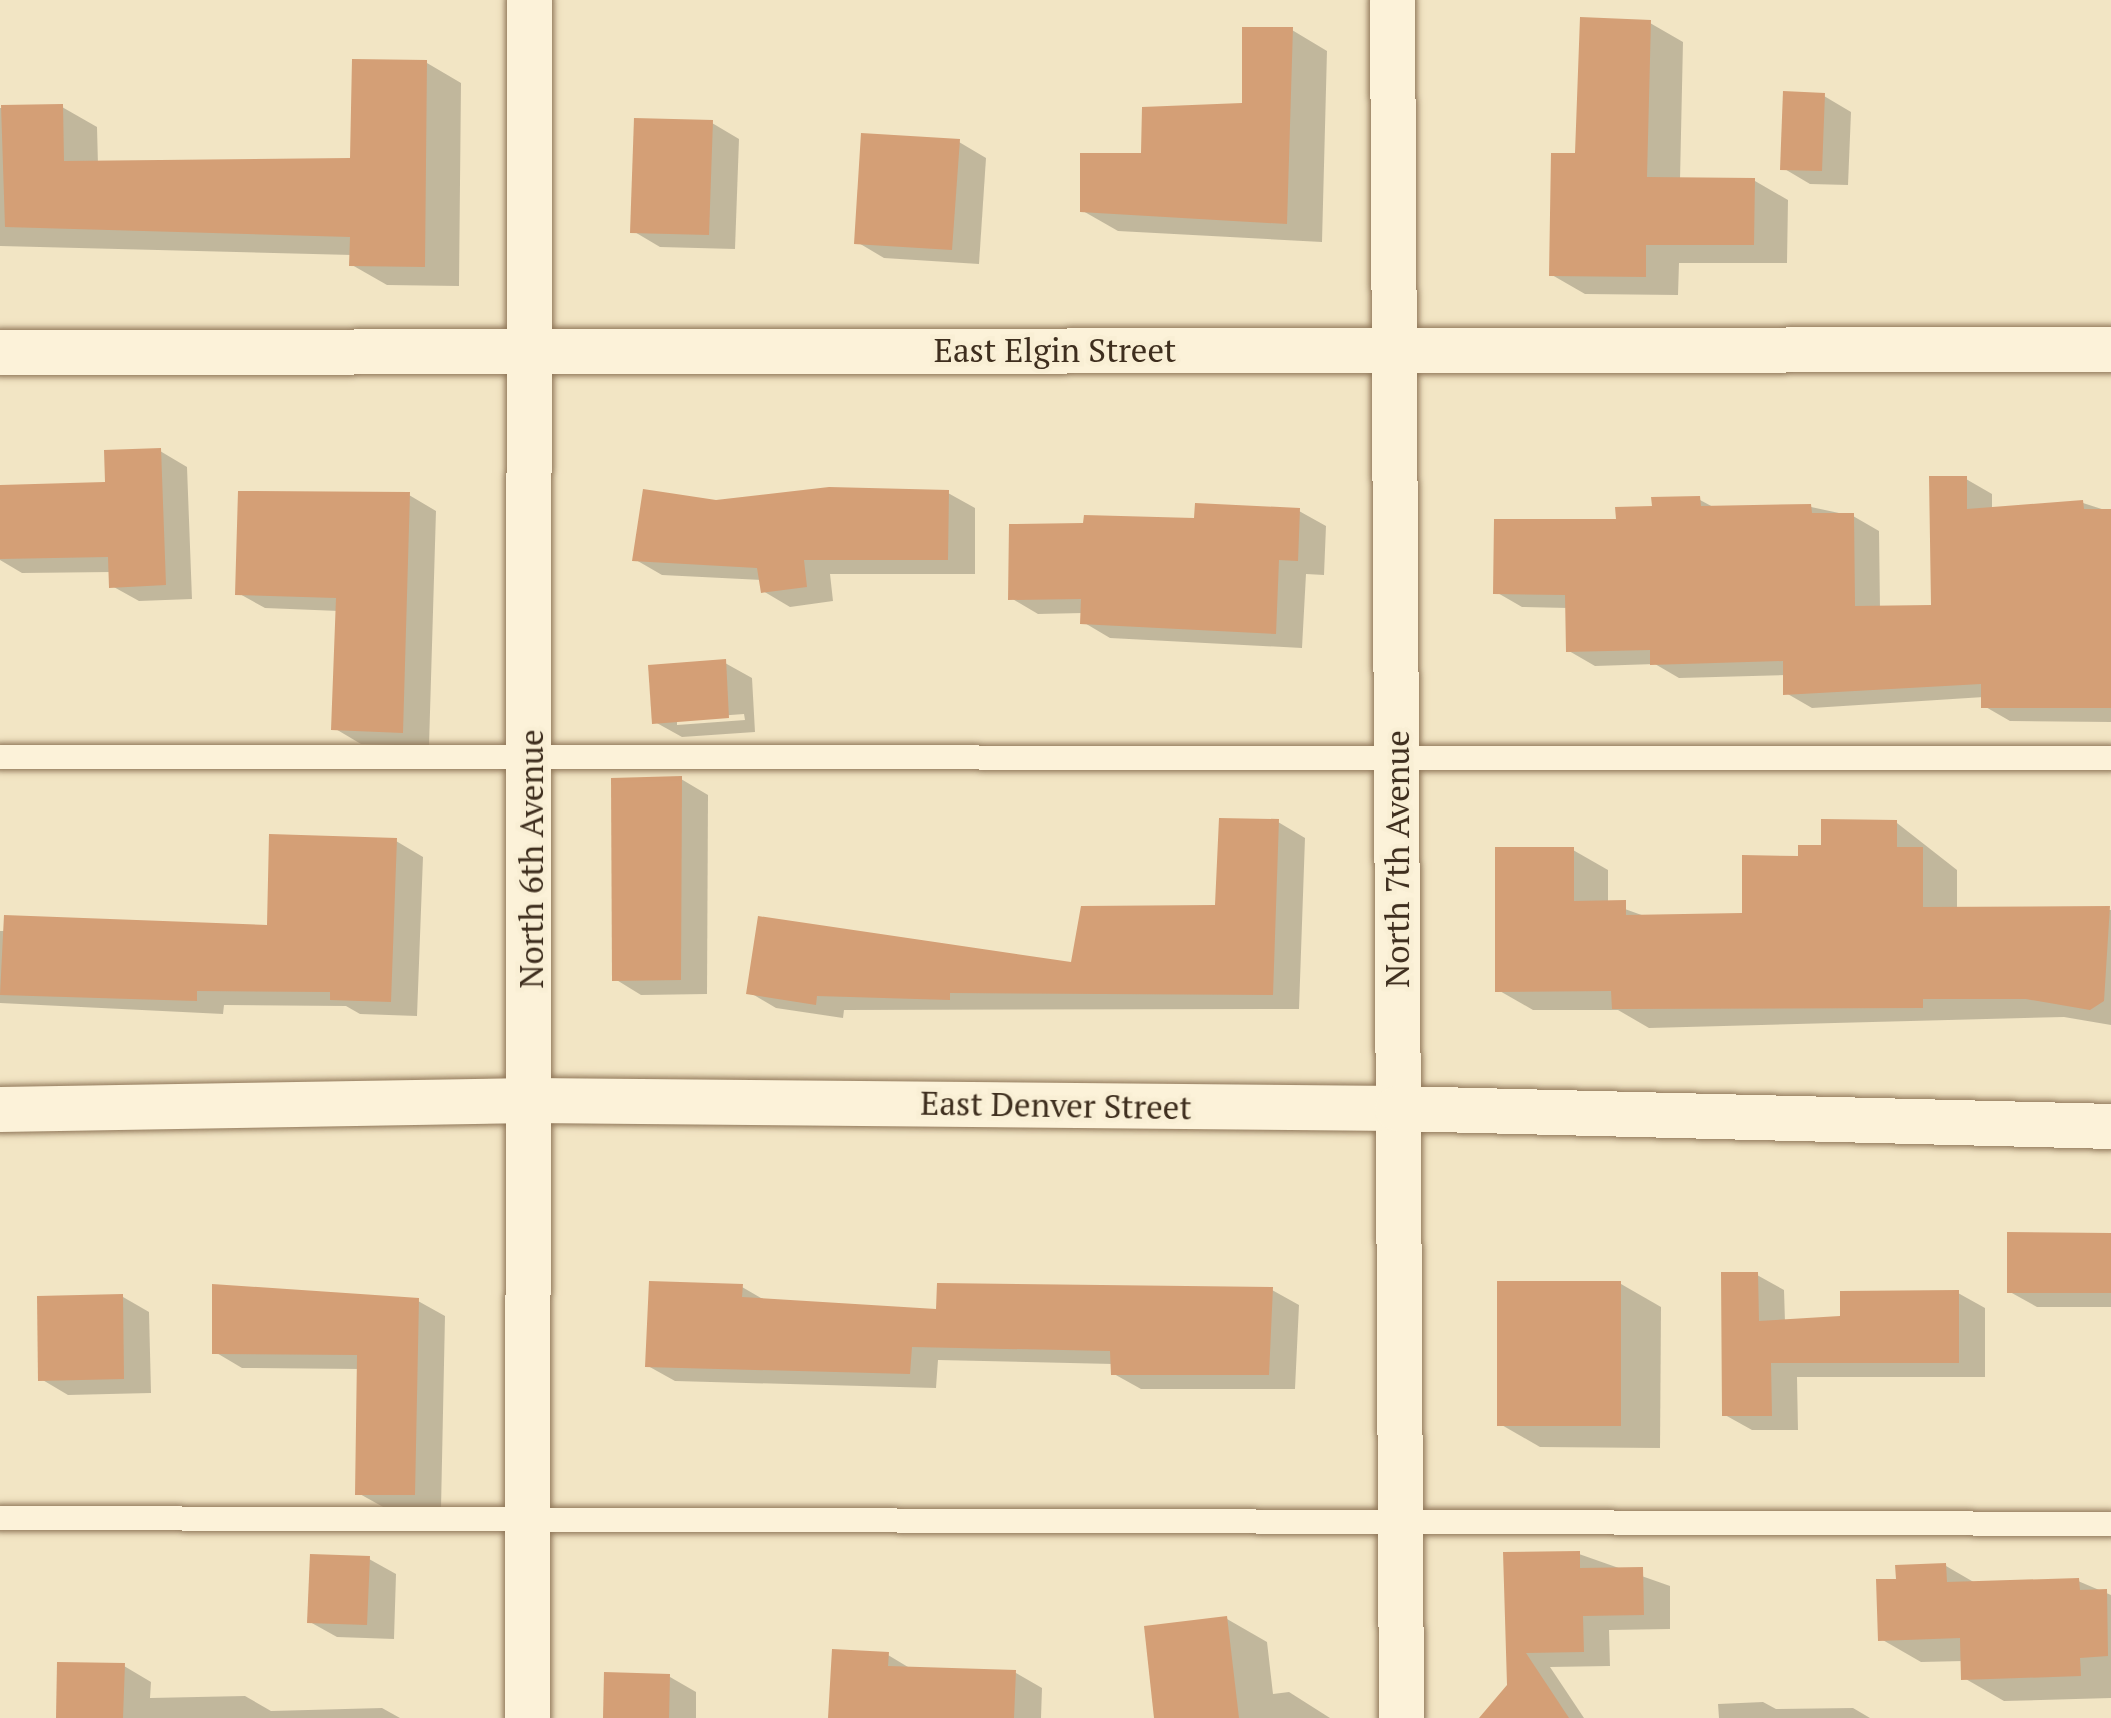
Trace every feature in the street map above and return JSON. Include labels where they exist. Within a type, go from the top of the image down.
[{"type":"street","name":"North 6th Avenue","points":[[527,1718],[531,1520],[529,0]]},
{"type":"street","name":"North 7th Avenue","points":[[1392,0],[1397,1108],[1404,1522],[1401,1718]]},
{"type":"street","name":"East Elgin Street","points":[[0,352],[2111,349]]},
{"type":"street","name":"East Denver Street","points":[[0,1109],[530,1100],[1397,1108],[2111,1126]]},
{"type":"lane","points":[[0,757],[2111,758]]},
{"type":"lane","points":[[0,1518],[2111,1524]]},
{"type":"building","points":[[1580,17],[1651,20],[1647,177],[1755,178],[1754,245],[1646,245],[1646,277],[1549,276],[1551,153],[1575,153]]},
{"type":"building","points":[[1242,27],[1293,27],[1287,224],[1080,212],[1080,153],[1141,153],[1142,107],[1242,103]]},
{"type":"building","points":[[352,59],[427,60],[425,267],[349,266],[350,237],[5,227],[1,105],[63,104],[64,161],[350,158]]},
{"type":"building","points":[[1783,91],[1825,93],[1822,171],[1780,170]]},
{"type":"building","points":[[634,118],[713,120],[709,235],[630,233]]},
{"type":"building","points":[[861,133],[960,139],[952,250],[854,244]]},
{"type":"building","points":[[161,448],[166,585],[109,588],[108,557],[0,559],[0,485],[105,482],[104,450]]},
{"type":"building","points":[[1929,476],[1967,476],[1967,509],[2083,500],[2084,509],[2111,509],[2111,708],[1981,708],[1981,684],[1783,695],[1783,661],[1650,665],[1650,650],[1566,652],[1565,595],[1493,594],[1494,519],[1616,519],[1615,507],[1652,506],[1651,497],[1700,496],[1701,506],[1811,504],[1812,513],[1854,513],[1855,606],[1931,605]]},
{"type":"building","points":[[829,487],[949,490],[948,560],[804,560],[807,587],[761,593],[757,568],[632,561],[643,489],[716,500]]},
{"type":"building","points":[[238,491],[410,492],[403,733],[331,730],[336,598],[235,595]]},
{"type":"building","points":[[1195,503],[1300,508],[1298,561],[1279,560],[1276,634],[1080,624],[1081,599],[1008,600],[1009,524],[1083,523],[1084,515],[1194,518]]},
{"type":"building","points":[[726,659],[729,718],[652,724],[648,665]]},
{"type":"building","points":[[682,776],[681,980],[612,981],[611,778]]},
{"type":"building","points":[[1219,818],[1279,819],[1273,995],[950,993],[950,1000],[817,996],[816,1005],[746,994],[758,916],[1071,962],[1081,906],[1215,905]]},
{"type":"building","points":[[1821,819],[1897,820],[1897,847],[1923,847],[1923,907],[2110,906],[2104,1001],[2090,1010],[2026,999],[1923,999],[1923,1008],[1612,1009],[1611,991],[1495,992],[1495,847],[1574,847],[1574,901],[1626,900],[1626,915],[1742,913],[1742,855],[1798,856],[1798,845],[1821,845]]},
{"type":"building","points":[[269,834],[397,838],[391,1002],[330,1000],[330,992],[197,991],[197,1001],[0,995],[4,915],[267,925]]},
{"type":"building","points":[[2007,1232],[2111,1233],[2111,1293],[2007,1293]]},
{"type":"building","points":[[1721,1272],[1758,1272],[1759,1321],[1840,1316],[1840,1291],[1959,1290],[1959,1363],[1771,1363],[1772,1416],[1722,1416]]},
{"type":"building","points":[[649,1281],[743,1284],[742,1297],[936,1309],[937,1283],[1273,1287],[1269,1375],[1111,1375],[1110,1351],[912,1347],[910,1374],[645,1367]]},
{"type":"building","points":[[1497,1281],[1621,1281],[1621,1426],[1497,1426]]},
{"type":"building","points":[[212,1284],[419,1298],[415,1495],[355,1495],[357,1355],[212,1354]]},
{"type":"building","points":[[123,1294],[124,1379],[38,1381],[37,1296]]},
{"type":"building","points":[[1580,1551],[1580,1568],[1643,1567],[1644,1615],[1583,1616],[1584,1652],[1526,1653],[1569,1718],[1479,1718],[1507,1685],[1503,1552]]},
{"type":"building","points":[[310,1554],[370,1556],[367,1625],[307,1623]]},
{"type":"building","points":[[1946,1563],[1947,1582],[2079,1578],[2080,1590],[2107,1589],[2108,1656],[2080,1658],[2081,1676],[1961,1680],[1960,1638],[1878,1641],[1876,1579],[1896,1579],[1895,1565]]},
{"type":"building","points":[[1227,1616],[1239,1718],[1154,1718],[1144,1626]]},
{"type":"building","points":[[832,1649],[889,1652],[888,1666],[1016,1670],[1014,1718],[828,1718]]},
{"type":"building","points":[[57,1662],[125,1663],[123,1718],[56,1718]]},
{"type":"building","points":[[604,1672],[670,1674],[669,1718],[603,1718]]}]
